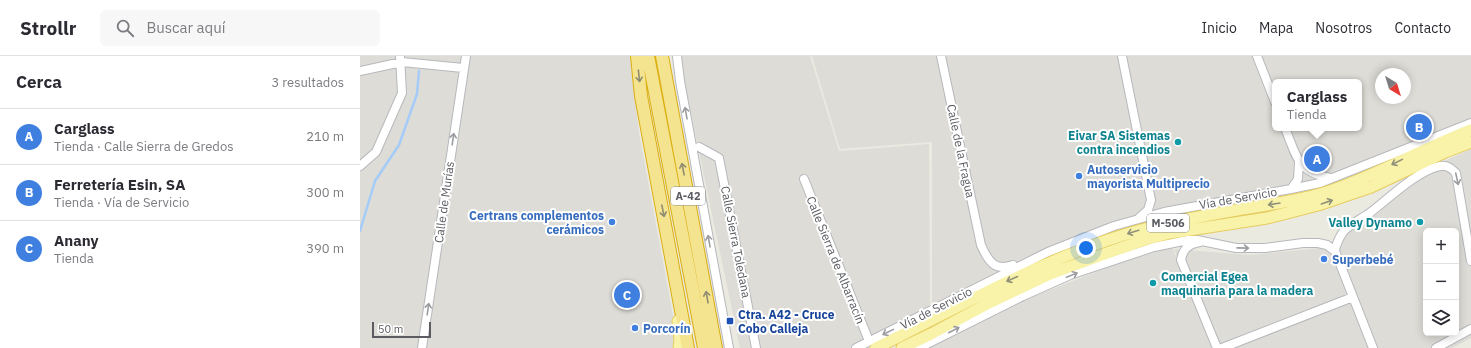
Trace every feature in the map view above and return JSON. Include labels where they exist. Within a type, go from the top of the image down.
[{"type":"highway","points":[[637,56],[641,96],[678,291],[701,343]]},
{"type":"highway","name":"A-42","points":[[648,56],[684,239],[701,343]]},
{"type":"highway","name":"A-42","points":[[662,56],[701,343]]},
{"type":"highway","name":"A-42","points":[[701,343],[716,348]]},
{"type":"main road","name":"M-506","points":[[872,345],[1057,259],[1109,240],[1159,224],[1291,201],[1327,192],[1372,174],[1471,130]]},
{"type":"main road","name":"M-506","points":[[902,348],[989,303],[1050,274],[1147,239],[1170,233],[1267,218],[1318,205],[1371,187],[1445,152],[1471,142]]},
{"type":"main road","points":[[678,291],[679,348]]},
{"type":"street","name":"Calle de Murías","points":[[422,348],[466,56]]},
{"type":"street","points":[[677,56],[680,81],[729,348]]},
{"type":"street","name":"Calle de la Fragua","points":[[941,56],[981,245],[987,259],[995,265],[1006,267],[1048,252]]},
{"type":"street","points":[[1122,56],[1151,200],[1148,210],[1139,218]]},
{"type":"street","points":[[1257,56],[1272,94]]},
{"type":"street","points":[[360,71],[401,59],[463,68]]},
{"type":"street","points":[[360,166],[376,152],[402,93],[401,59]]},
{"type":"street","name":"Vía de Servicio","points":[[856,348],[872,345],[1048,252],[1114,226],[1164,212],[1320,183],[1471,123]]},
{"type":"street","points":[[1286,131],[1299,162],[1298,179],[1291,189]]},
{"type":"street","name":"Calle Sierra Toledana","points":[[699,147],[719,158],[756,348]]},
{"type":"street","points":[[1299,162],[1316,176],[1330,178]]},
{"type":"street","points":[[1335,252],[1339,238],[1349,226],[1369,213],[1402,186],[1430,169],[1440,166],[1449,167],[1456,173],[1471,261]]},
{"type":"street","name":"Calle Sierra de Albarracín","points":[[804,179],[872,345]]},
{"type":"street","points":[[1151,200],[1164,212]]},
{"type":"street","points":[[919,348],[1023,296],[1070,275],[1154,247],[1188,240],[1197,240],[1236,248],[1258,248],[1303,243],[1318,243],[1327,245],[1335,252],[1373,348]]},
{"type":"street","points":[[1204,242],[1195,243],[1186,248],[1181,260],[1217,348]]},
{"type":"street","points":[[1222,348],[1353,297]]},
{"type":"street","points":[[1436,348],[1471,329]]},
{"type":"shaded area","points":[[360,56],[630,56],[639,133],[679,348],[360,348]]},
{"type":"shaded area","points":[[679,56],[810,56],[839,151],[929,144],[930,314],[863,348],[740,348]]},
{"type":"shaded area","points":[[812,56],[1471,56],[1471,126],[1323,186],[1156,219],[1052,255],[932,314],[932,142],[840,149]]},
{"type":"shaded area","points":[[1471,149],[1471,338],[1452,348],[1213,348],[1174,249],[1250,255],[1321,248],[1369,221],[1429,168]]},
{"type":"shaded area","points":[[1172,247],[1212,348],[929,348],[1021,301],[1114,265]]},
{"type":"waterway","points":[[360,231],[375,181],[399,145],[417,94],[419,71]]},
{"type":"place","name":"Ferretería Esin, SA","points":[[1419,127]]},
{"type":"place","name":"Eivar SA Sistemas contra incendios","points":[[1178,142]]},
{"type":"place","name":"Carglass","points":[[1317,159]]},
{"type":"place","name":"Autoservicio mayorista Multiprecio","points":[[1079,176]]},
{"type":"place","name":"Certrans complementos cerámicos","points":[[612,222]]},
{"type":"place","name":"Valley Dynamo","points":[[1420,222]]},
{"type":"place","name":"Superbebé","points":[[1324,259]]},
{"type":"place","name":"Comercial Egea maquinaria para la madera","points":[[1153,283]]},
{"type":"place","name":"Anany","points":[[627,295]]},
{"type":"place","name":"Ctra. A42 - Cruce Cobo Calleja","points":[[730,321]]},
{"type":"place","name":"Porcorín","points":[[635,328]]}]
